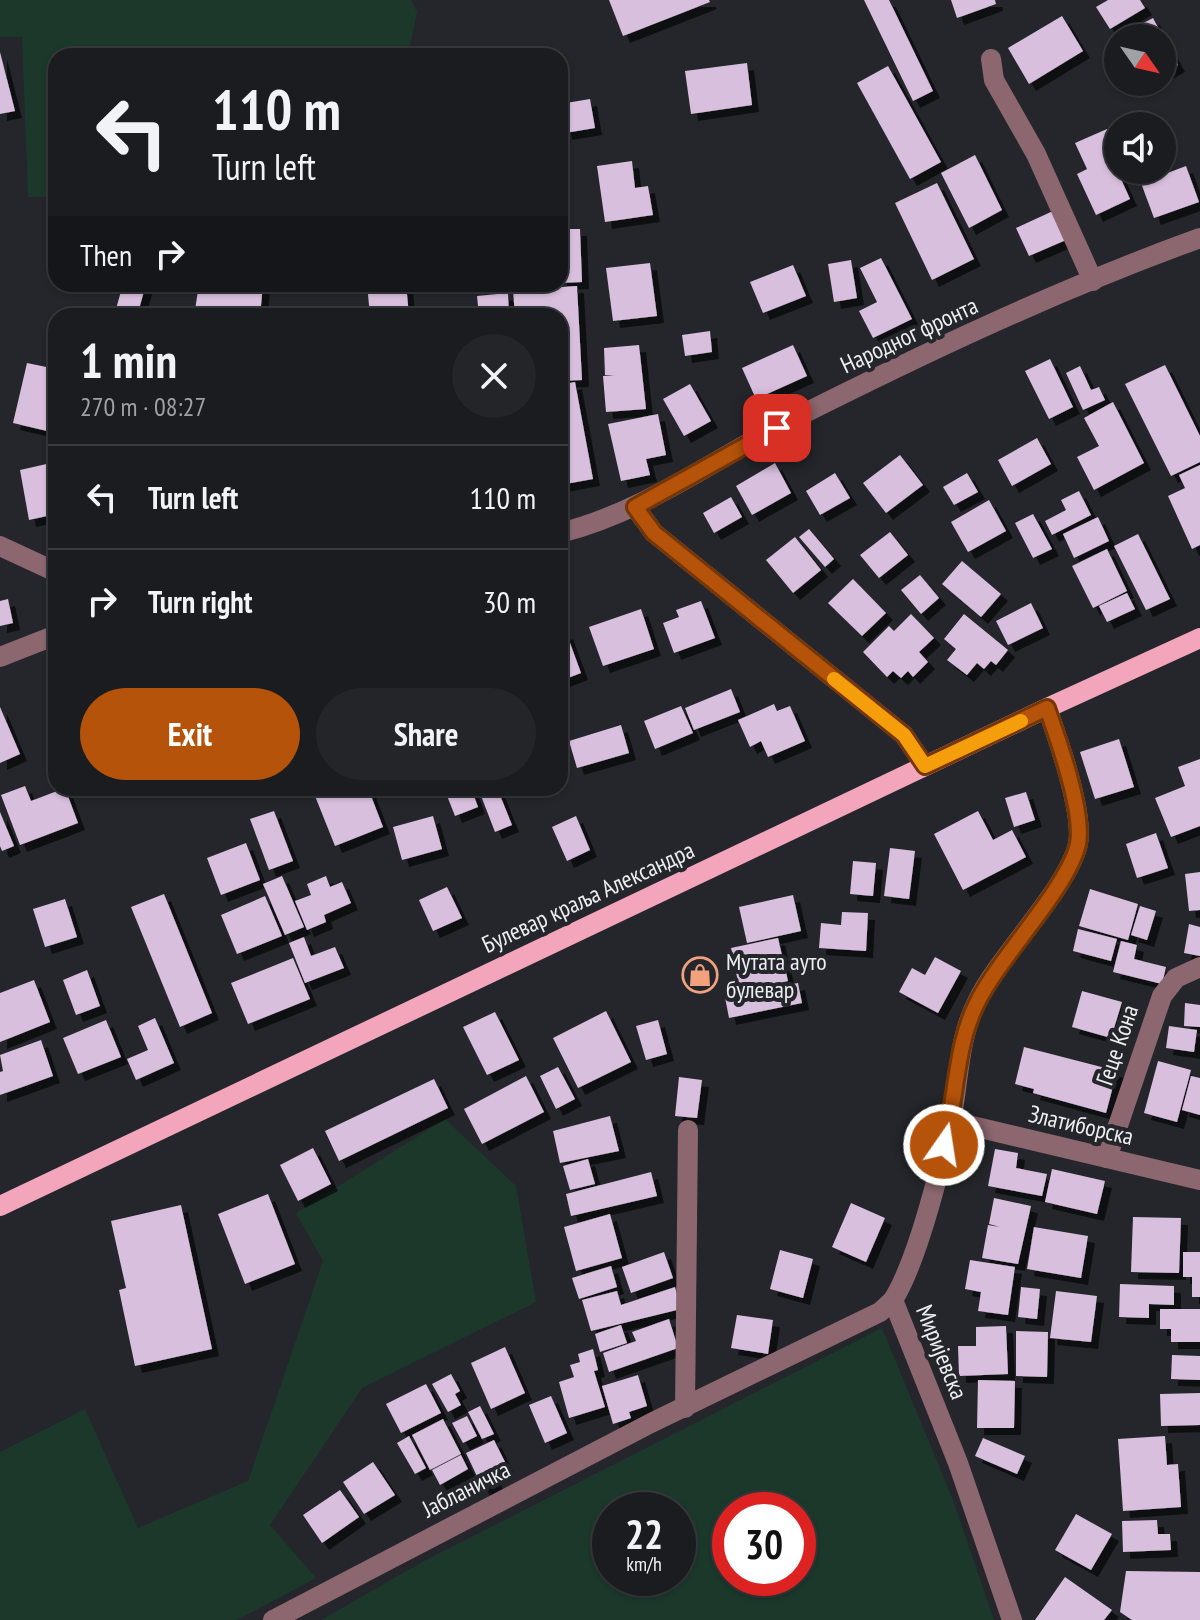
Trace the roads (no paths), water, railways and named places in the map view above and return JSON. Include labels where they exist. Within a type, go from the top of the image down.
[{"type":"main road","name":"Булевар краља Александра","points":[[0,1206],[1200,638]]},
{"type":"street","points":[[991,59],[994,80],[1036,154],[1093,281]]},
{"type":"street","name":"Народног фронта","points":[[568,530],[635,507],[750,442],[885,372],[1200,238]]},
{"type":"street","points":[[635,507],[654,533],[904,735],[925,766]]},
{"type":"street","points":[[0,546],[48,568]]},
{"type":"street","points":[[0,657],[48,638]]},
{"type":"street","name":"Миријевска","points":[[1012,1620],[958,1463],[893,1300],[912,1262],[951,1121],[963,1043],[976,1003],[1057,884],[1078,842],[1072,792],[1047,708]]},
{"type":"street","name":"Геце Кона","points":[[1107,1158],[1162,996],[1176,978],[1200,967]]},
{"type":"street","name":"Златиборска","points":[[951,1121],[1200,1180]]},
{"type":"street","points":[[685,1408],[688,1130]]},
{"type":"street","name":"Јабланичка","points":[[273,1620],[685,1408],[880,1312],[893,1300]]},
{"type":"place","name":"Мутата ауто булевар","points":[[700,975]]}]
